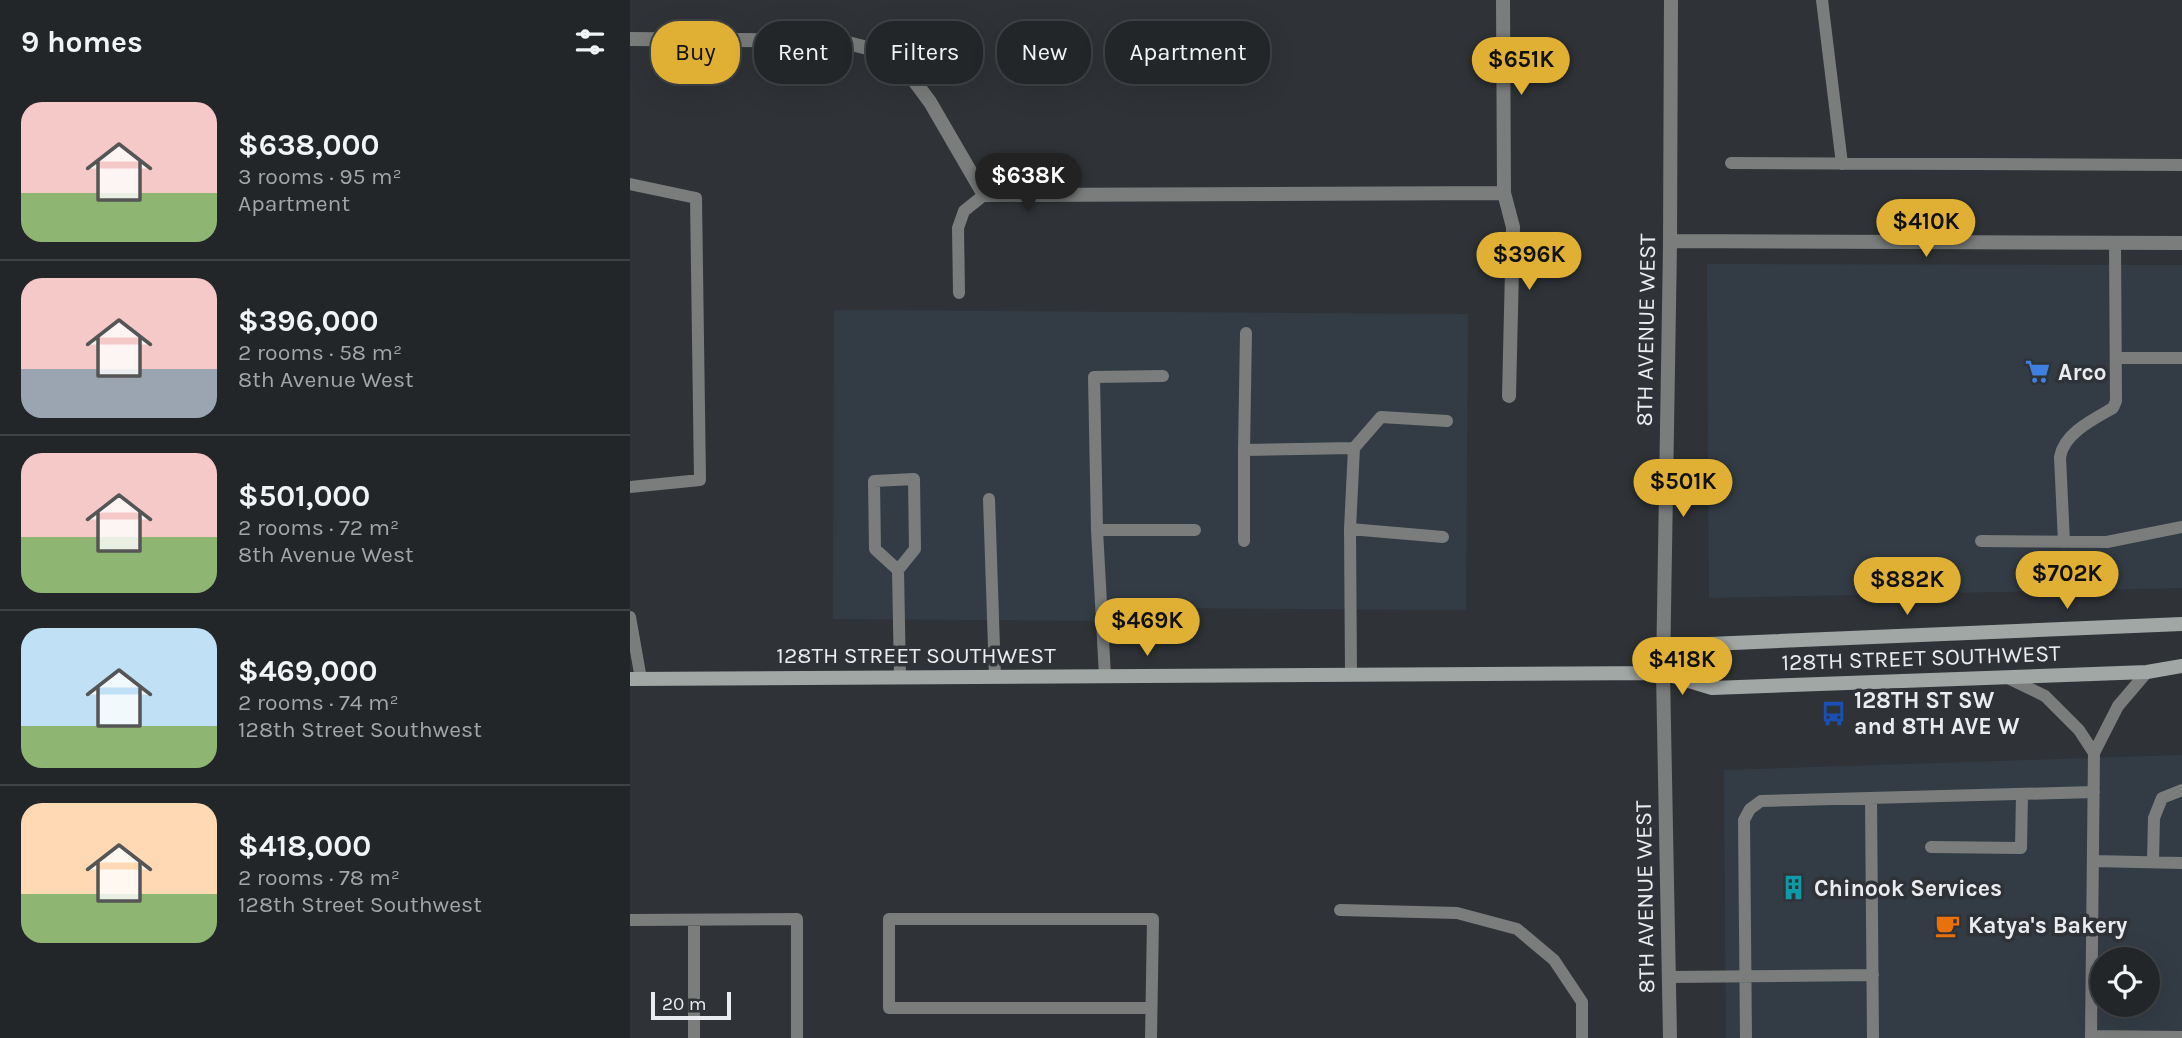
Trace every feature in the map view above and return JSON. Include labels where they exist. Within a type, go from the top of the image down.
[{"type":"main road","name":"128TH STREET SOUTHWEST","points":[[1663,673],[1709,644],[2182,624]]},
{"type":"main road","name":"128TH STREET SOUTHWEST","points":[[636,679],[1663,673],[1712,688],[2147,672],[2182,666]]},
{"type":"street","points":[[1503,0],[1504,193],[1513,227],[1509,396]]},
{"type":"street","name":"8TH AVENUE WEST","points":[[1670,1038],[1663,673],[1671,0]]},
{"type":"street","points":[[630,39],[841,41],[895,55],[930,102],[984,195],[1504,193]]},
{"type":"street","points":[[1670,241],[2182,243]]},
{"type":"lane","points":[[1822,0],[1842,164]]},
{"type":"lane","points":[[1731,163],[2182,165]]},
{"type":"lane","points":[[630,184],[696,198],[700,480],[630,487]]},
{"type":"lane","points":[[959,293],[958,228],[964,211],[984,195]]},
{"type":"lane","points":[[2064,542],[2061,449],[2089,421],[2113,408],[2116,401],[2115,243]]},
{"type":"lane","points":[[1244,541],[1246,333]]},
{"type":"lane","points":[[2116,358],[2182,358]]},
{"type":"lane","points":[[1105,676],[1097,530],[1094,377],[1163,376]]},
{"type":"lane","points":[[1351,675],[1350,529],[1354,448],[1381,417],[1447,421]]},
{"type":"lane","points":[[1244,450],[1354,448]]},
{"type":"lane","points":[[898,570],[875,549],[874,481],[914,479],[915,549],[898,570],[900,678]]},
{"type":"lane","points":[[989,499],[995,677]]},
{"type":"lane","points":[[1981,541],[2107,542],[2182,527]]},
{"type":"lane","points":[[1350,529],[1443,537]]},
{"type":"lane","points":[[1097,530],[1195,530]]},
{"type":"lane","points":[[630,617],[636,679]]},
{"type":"lane","points":[[2147,672],[2118,706],[2094,753],[2091,1037],[2182,1037]]},
{"type":"lane","points":[[2008,678],[2045,696],[2079,730],[2094,753]]},
{"type":"lane","points":[[2153,862],[2154,818],[2162,798],[2182,790]]},
{"type":"lane","points":[[1746,1038],[1744,820],[1750,808],[1761,801],[2094,792]]},
{"type":"lane","points":[[1931,847],[2021,848],[2022,794]]},
{"type":"lane","points":[[1871,798],[1873,1038]]},
{"type":"lane","points":[[2093,861],[2182,863]]},
{"type":"lane","points":[[1340,910],[1457,913],[1517,929],[1554,960],[1582,1002],[1582,1038]]},
{"type":"lane","points":[[630,920],[797,919],[797,1038]]},
{"type":"lane","points":[[1151,1008],[889,1008],[889,919],[1153,919],[1151,1038]]},
{"type":"lane","points":[[694,920],[694,1038]]},
{"type":"lane","points":[[1669,977],[1873,975]]},
{"type":"shaded area","points":[[1707,264],[2182,265],[2182,588],[1709,598]]},
{"type":"shaded area","points":[[834,310],[1468,314],[1466,610],[1157,608],[1132,621],[833,619]]},
{"type":"shaded area","points":[[2182,755],[2182,1038],[1726,1038],[1724,770]]},
{"type":"place","name":"Arco","points":[[2038,372]]},
{"type":"place","name":"128TH ST SW and 8TH AVE W","points":[[1834,713]]},
{"type":"place","name":"Chinook Services","points":[[1794,888]]},
{"type":"place","name":"Katya's Bakery","points":[[1948,925]]}]
